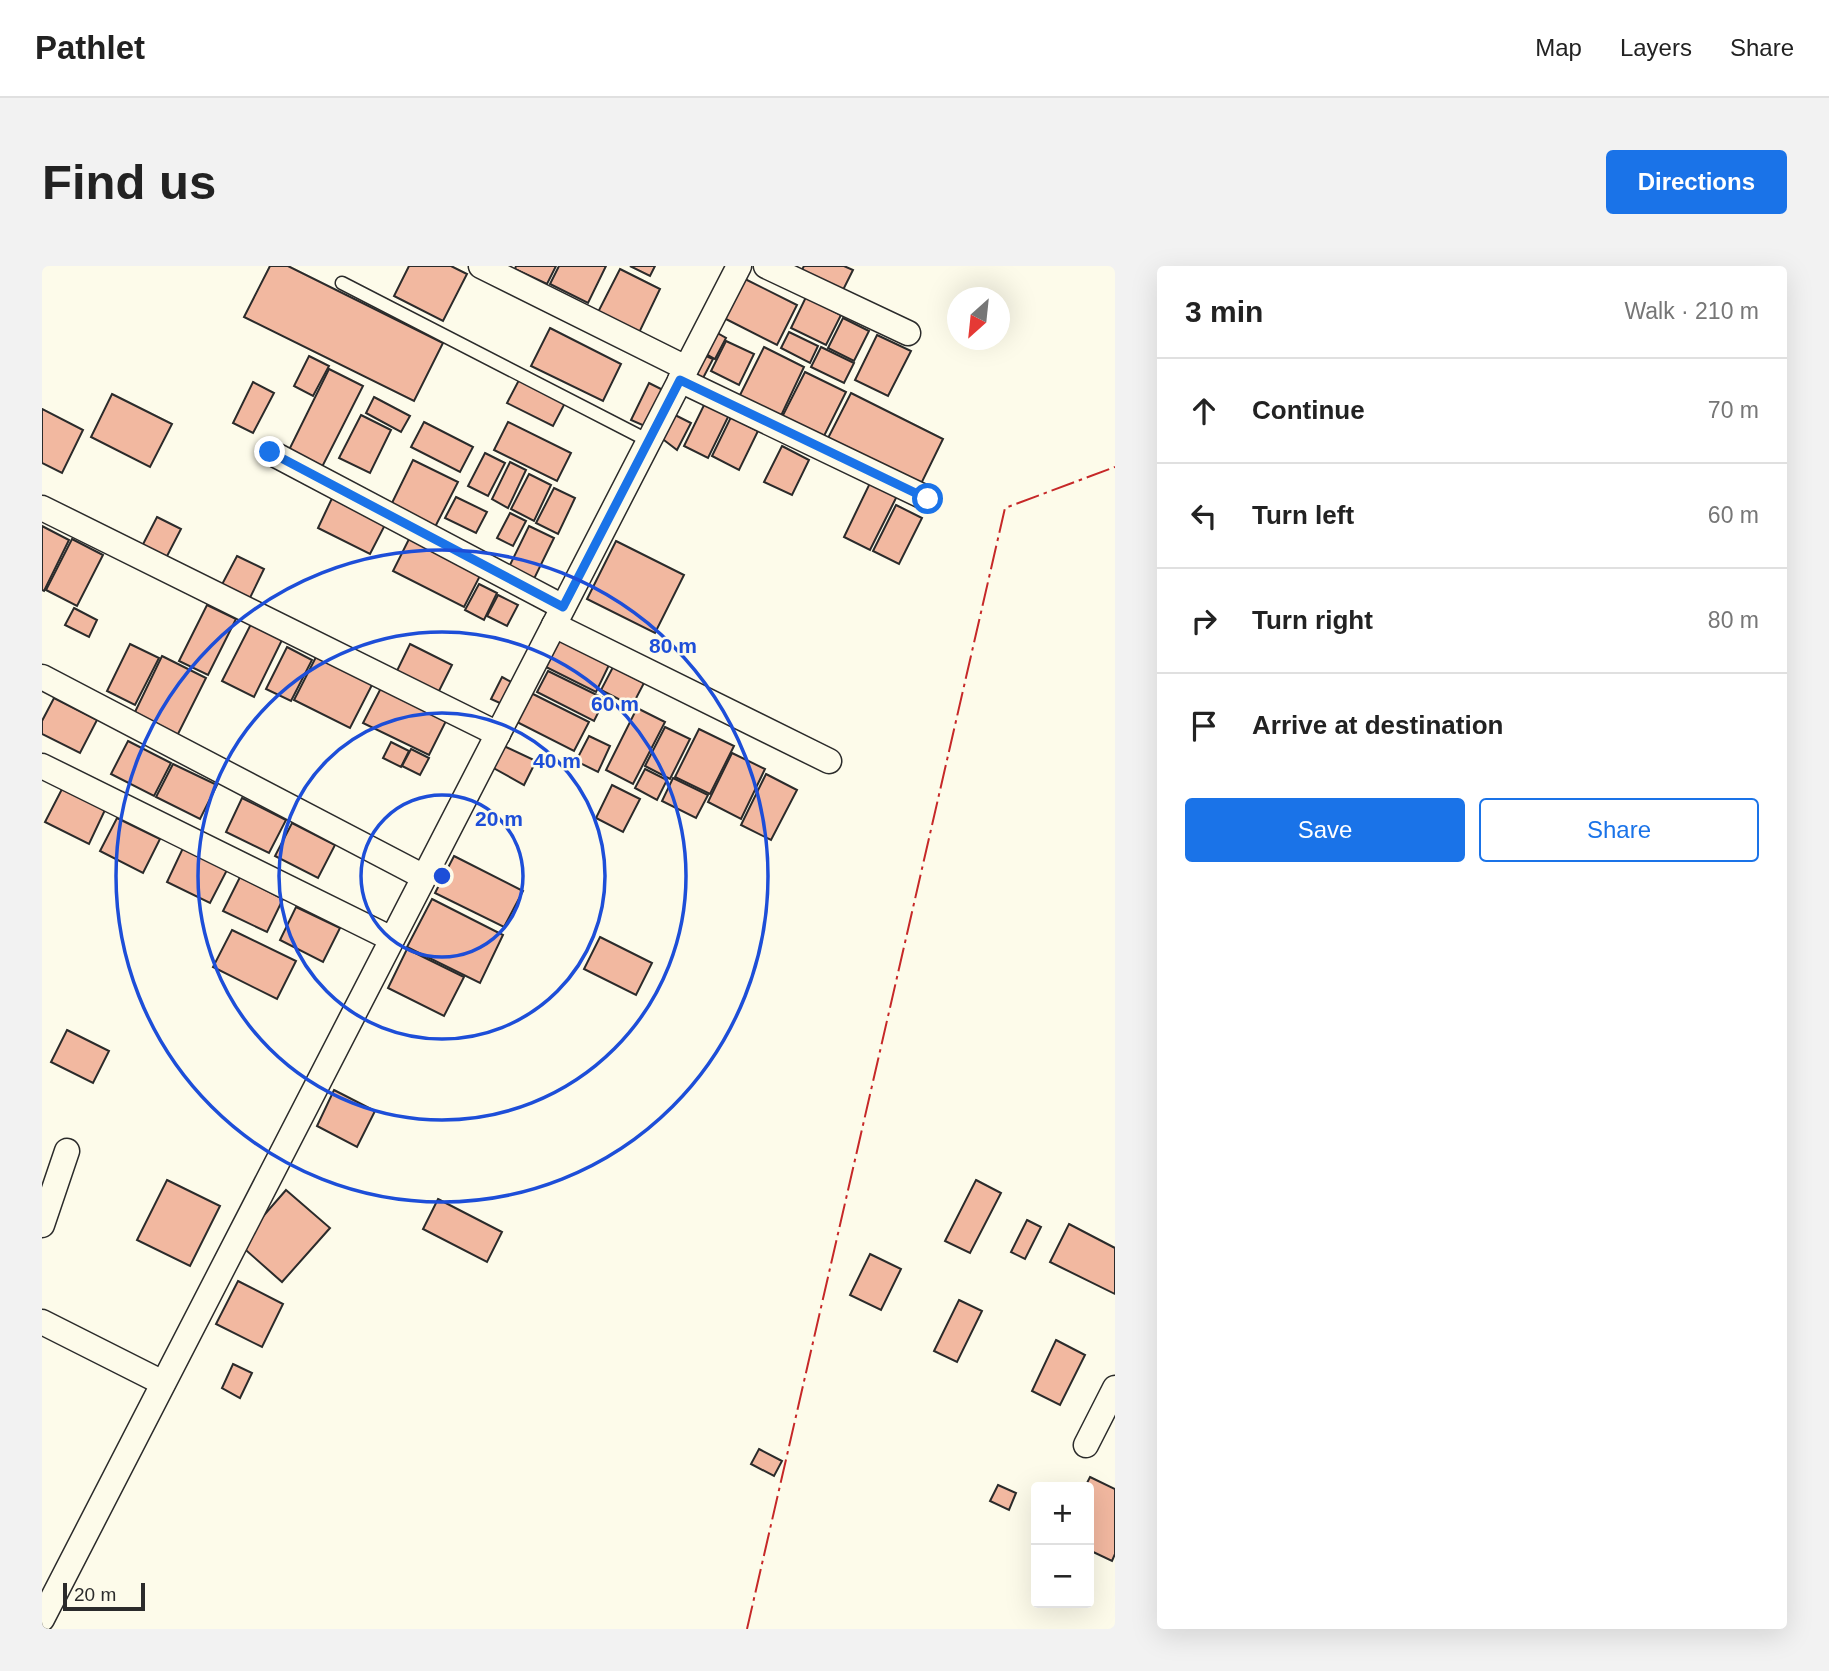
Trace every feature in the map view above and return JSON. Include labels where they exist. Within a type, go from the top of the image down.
[{"type":"street","points":[[481,266],[683,374],[928,499]]},
{"type":"street","points":[[42,1619],[739,266]]},
{"type":"street","points":[[766,266],[908,333]]},
{"type":"street","points":[[270,452],[558,616],[830,761]]},
{"type":"street","points":[[42,508],[498,734]]},
{"type":"street","points":[[42,677],[424,877]]},
{"type":"street","points":[[42,766],[392,939]]},
{"type":"street","points":[[42,1225],[67,1151]]},
{"type":"street","points":[[42,1322],[163,1383]]},
{"type":"street","points":[[1086,1445],[1115,1388]]},
{"type":"lane","points":[[342,283],[649,441]]},
{"type":"building","points":[[270,266],[288,266],[443,343],[414,401],[244,317]]},
{"type":"building","points":[[409,266],[451,266],[467,274],[443,321],[394,296]]},
{"type":"building","points":[[516,266],[556,266],[547,284],[515,269]]},
{"type":"building","points":[[559,266],[606,266],[588,303],[550,284]]},
{"type":"building","points":[[630,266],[655,266],[650,276]]},
{"type":"building","points":[[804,266],[844,266],[853,270],[839,298],[798,277]]},
{"type":"building","points":[[620,269],[660,289],[636,339],[595,318]]},
{"type":"building","points":[[745,279],[797,305],[777,345],[720,316]]},
{"type":"building","points":[[806,297],[841,315],[826,345],[791,328]]},
{"type":"building","points":[[843,318],[869,331],[854,361],[828,348]]},
{"type":"building","points":[[550,328],[621,364],[603,401],[531,366]]},
{"type":"building","points":[[712,330],[726,338],[715,359],[699,350]]},
{"type":"building","points":[[789,332],[818,346],[810,363],[781,348]]},
{"type":"building","points":[[877,335],[911,351],[888,396],[855,380]]},
{"type":"building","points":[[726,341],[754,354],[739,385],[711,371]]},
{"type":"building","points":[[764,347],[804,367],[779,420],[738,399]]},
{"type":"building","points":[[821,347],[854,363],[844,383],[811,367]]},
{"type":"building","points":[[699,353],[713,359],[702,380],[691,371]]},
{"type":"building","points":[[309,356],[329,366],[313,396],[294,386]]},
{"type":"building","points":[[329,369],[363,386],[321,469],[288,452]]},
{"type":"building","points":[[805,372],[846,392],[821,442],[780,421]]},
{"type":"building","points":[[519,380],[565,403],[553,426],[507,403]]},
{"type":"building","points":[[253,382],[274,393],[253,433],[233,423]]},
{"type":"building","points":[[649,383],[665,391],[647,427],[631,420]]},
{"type":"building","points":[[851,393],[943,439],[918,490],[825,444]]},
{"type":"building","points":[[112,394],[172,424],[150,467],[91,437]]},
{"type":"building","points":[[374,397],[410,416],[401,432],[366,413]]},
{"type":"building","points":[[706,401],[730,413],[708,458],[684,446]]},
{"type":"building","points":[[42,409],[83,430],[62,473],[42,463]]},
{"type":"building","points":[[671,413],[691,423],[677,450],[660,437]]},
{"type":"building","points":[[361,415],[391,430],[370,473],[339,458]]},
{"type":"building","points":[[731,417],[758,431],[739,470],[712,456]]},
{"type":"building","points":[[424,422],[473,447],[460,472],[411,447]]},
{"type":"building","points":[[508,422],[571,453],[557,481],[494,450]]},
{"type":"building","points":[[782,446],[809,460],[792,495],[764,482]]},
{"type":"building","points":[[485,453],[505,463],[488,496],[468,486]]},
{"type":"building","points":[[413,460],[458,482],[433,531],[389,509]]},
{"type":"building","points":[[510,462],[526,470],[508,508],[492,499]]},
{"type":"building","points":[[529,474],[551,485],[534,521],[511,509]]},
{"type":"building","points":[[870,483],[897,496],[870,550],[844,537]]},
{"type":"building","points":[[554,488],[575,498],[558,534],[536,523]]},
{"type":"building","points":[[334,494],[387,521],[370,554],[318,528]]},
{"type":"building","points":[[456,497],[487,512],[476,533],[445,518]]},
{"type":"building","points":[[896,505],[922,518],[899,564],[873,551]]},
{"type":"building","points":[[510,513],[526,521],[513,546],[497,538]]},
{"type":"building","points":[[157,517],[181,529],[163,564],[139,552]]},
{"type":"building","points":[[42,526],[69,540],[44,591],[42,590]]},
{"type":"building","points":[[529,526],[554,538],[531,585],[506,573]]},
{"type":"building","points":[[412,533],[484,568],[464,607],[393,571]]},
{"type":"building","points":[[72,539],[103,555],[77,606],[46,590]]},
{"type":"building","points":[[616,541],[684,575],[655,633],[587,599]]},
{"type":"building","points":[[237,556],[264,569],[246,606],[218,592]]},
{"type":"building","points":[[479,584],[497,593],[484,620],[465,610]]},
{"type":"building","points":[[498,595],[518,605],[507,626],[487,616]]},
{"type":"building","points":[[207,605],[236,619],[208,675],[179,661]]},
{"type":"building","points":[[74,608],[97,620],[89,637],[65,625]]},
{"type":"building","points":[[251,624],[282,640],[254,697],[222,681]]},
{"type":"building","points":[[558,637],[610,663],[596,692],[544,666]]},
{"type":"building","points":[[130,644],[159,658],[135,705],[107,691]]},
{"type":"building","points":[[410,644],[452,665],[435,699],[393,679]]},
{"type":"building","points":[[287,647],[312,660],[291,701],[266,689]]},
{"type":"building","points":[[317,655],[373,683],[350,728],[294,700]]},
{"type":"building","points":[[162,656],[206,678],[177,736],[134,714]]},
{"type":"building","points":[[613,667],[644,683],[632,706],[601,690]]},
{"type":"building","points":[[548,671],[605,699],[594,721],[537,692]]},
{"type":"building","points":[[502,677],[515,684],[502,704],[491,699]]},
{"type":"building","points":[[382,686],[447,719],[429,755],[363,723]]},
{"type":"building","points":[[527,691],[589,722],[574,751],[513,720]]},
{"type":"building","points":[[54,698],[97,720],[80,753],[42,734],[42,721]]},
{"type":"building","points":[[637,708],[665,722],[633,784],[606,770]]},
{"type":"building","points":[[665,727],[690,739],[670,779],[645,766]]},
{"type":"building","points":[[699,729],[734,746],[710,794],[675,777]]},
{"type":"building","points":[[589,736],[610,746],[598,772],[576,761]]},
{"type":"building","points":[[128,741],[171,763],[154,796],[111,774]]},
{"type":"building","points":[[391,742],[409,751],[401,767],[383,758]]},
{"type":"building","points":[[504,746],[536,761],[524,785],[488,765]]},
{"type":"building","points":[[411,749],[429,758],[420,775],[402,766]]},
{"type":"building","points":[[732,753],[765,769],[741,819],[708,802]]},
{"type":"building","points":[[173,764],[217,785],[200,819],[156,797]]},
{"type":"building","points":[[645,769],[667,780],[657,800],[635,788]]},
{"type":"building","points":[[766,774],[797,790],[771,840],[741,825]]},
{"type":"building","points":[[673,778],[708,795],[696,818],[662,801]]},
{"type":"building","points":[[612,785],[640,799],[623,832],[596,818]]},
{"type":"building","points":[[62,789],[105,810],[89,844],[45,822]]},
{"type":"building","points":[[242,798],[286,820],[269,853],[226,832]]},
{"type":"building","points":[[117,818],[160,839],[143,873],[100,851]]},
{"type":"building","points":[[292,823],[335,845],[318,878],[275,856]]},
{"type":"building","points":[[183,848],[227,870],[210,903],[167,882]]},
{"type":"building","points":[[454,856],[523,891],[504,927],[435,893]]},
{"type":"building","points":[[240,877],[283,899],[267,932],[223,911]]},
{"type":"building","points":[[432,899],[503,935],[480,983],[407,947]]},
{"type":"building","points":[[296,907],[340,928],[323,962],[280,940]]},
{"type":"building","points":[[232,930],[296,961],[277,999],[213,967]]},
{"type":"building","points":[[600,937],[652,963],[636,995],[584,969]]},
{"type":"building","points":[[407,949],[464,977],[444,1016],[388,988]]},
{"type":"building","points":[[67,1030],[109,1051],[93,1083],[51,1062]]},
{"type":"building","points":[[334,1090],[375,1111],[357,1147],[317,1126]]},
{"type":"building","points":[[167,1180],[220,1206],[190,1266],[137,1240]]},
{"type":"building","points":[[976,1180],[1001,1193],[970,1253],[945,1241]]},
{"type":"building","points":[[286,1190],[330,1228],[282,1282],[239,1244]]},
{"type":"building","points":[[438,1199],[502,1232],[487,1262],[423,1229]]},
{"type":"building","points":[[1027,1220],[1041,1227],[1025,1259],[1011,1252]]},
{"type":"building","points":[[1069,1224],[1115,1248],[1115,1294],[1050,1262]]},
{"type":"building","points":[[870,1254],[901,1269],[881,1310],[850,1295]]},
{"type":"building","points":[[238,1281],[283,1304],[262,1347],[216,1324]]},
{"type":"building","points":[[959,1300],[982,1311],[957,1362],[934,1351]]},
{"type":"building","points":[[1056,1340],[1085,1355],[1060,1405],[1032,1391]]},
{"type":"building","points":[[233,1364],[252,1373],[240,1398],[222,1388]]},
{"type":"building","points":[[759,1449],[782,1461],[774,1476],[751,1464]]},
{"type":"building","points":[[1090,1477],[1115,1489],[1115,1554],[1112,1561],[1094,1552],[1094,1482],[1088,1482]]},
{"type":"building","points":[[998,1485],[1016,1493],[1009,1510],[990,1501]]},
{"type":"power","points":[[747,1629],[1005,508],[1115,467]]},
{"type":"route","points":[[270,452],[563,607],[680,380],[928,499]]}]
